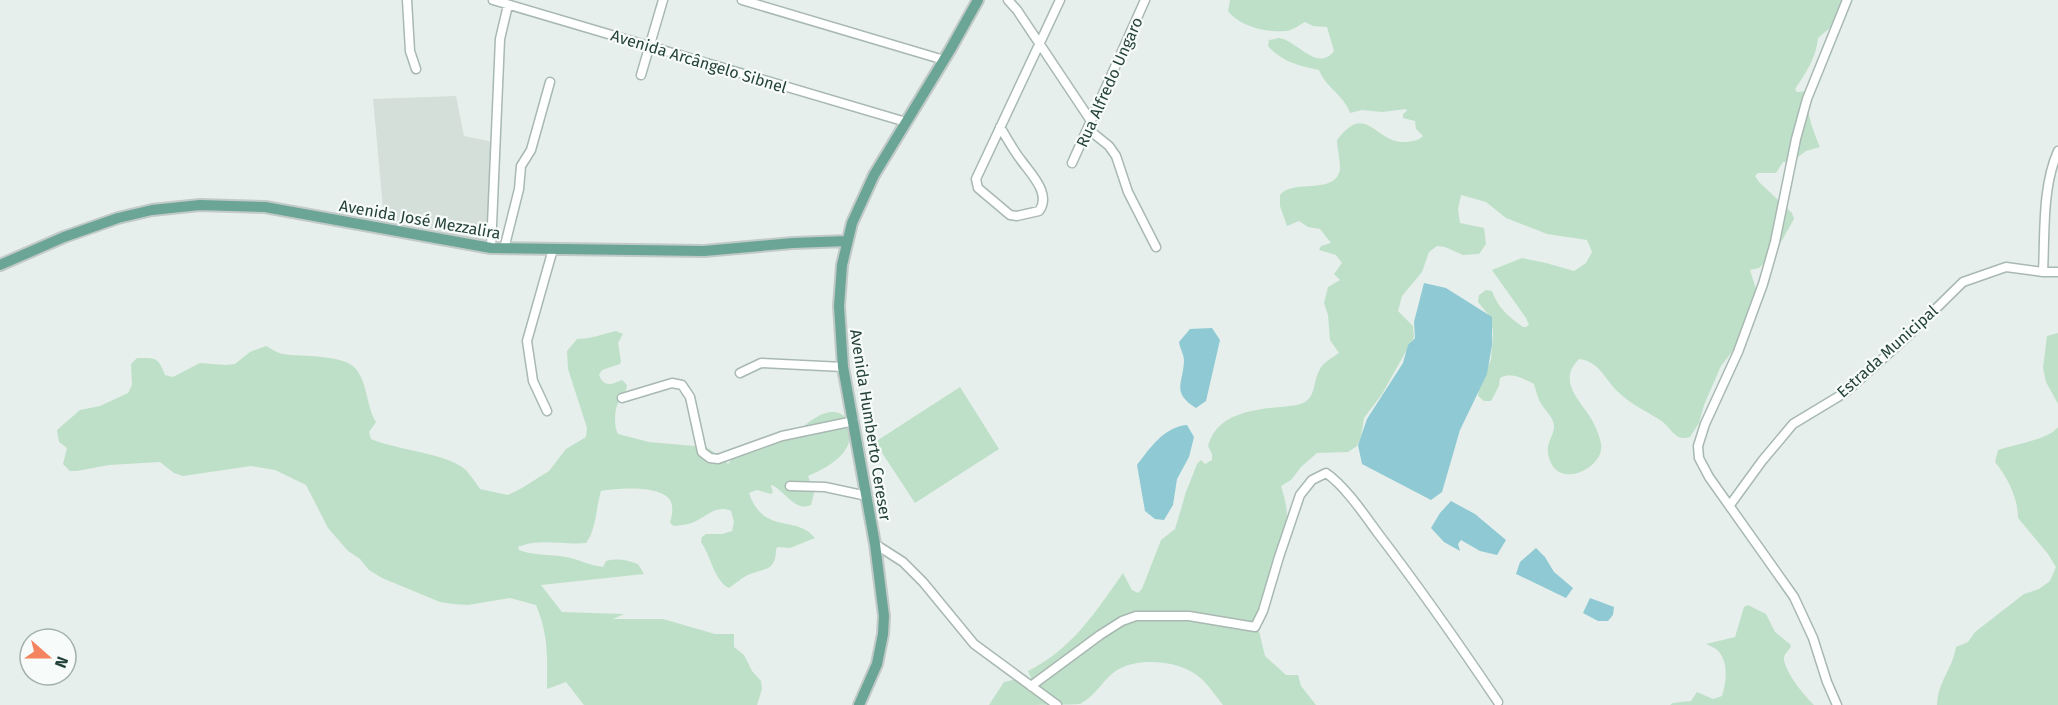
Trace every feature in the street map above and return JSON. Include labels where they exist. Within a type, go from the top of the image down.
[{"type":"main road","name":"Avenida Humberto Cereser","points":[[860,704],[877,664],[883,634],[883,595],[854,420],[843,368],[839,306],[847,241],[863,197],[978,0]]},
{"type":"main road","name":"Avenida José Mezzalira","points":[[0,265],[64,237],[118,218],[152,210],[200,205],[265,207],[504,249],[704,251],[847,241]]},
{"type":"street","points":[[407,0],[410,51],[416,69]]},
{"type":"street","name":"Avenida Arcângelo Sibnel","points":[[493,0],[906,122]]},
{"type":"street","points":[[641,75],[663,0]]},
{"type":"street","points":[[742,0],[944,60]]},
{"type":"street","points":[[1008,0],[1039,43],[1089,125],[1116,156],[1128,192],[1156,247]]},
{"type":"street","points":[[1000,127],[1036,179],[1043,201],[1039,211],[1017,216],[1010,215],[976,186],[976,179],[1000,127],[1039,43],[1060,0]]},
{"type":"street","name":"Rua Alfredo Ungaro","points":[[1072,163],[1145,0]]},
{"type":"street","points":[[1837,705],[1804,616],[1794,597],[1709,477],[1699,458],[1698,446],[1705,424],[1738,352],[1763,284],[1775,242],[1796,139],[1807,99],[1847,0]]},
{"type":"street","points":[[491,248],[500,39],[508,5]]},
{"type":"street","points":[[504,249],[519,189],[520,166],[531,150],[550,82]]},
{"type":"street","points":[[2043,272],[2047,203],[2052,163],[2058,151]]},
{"type":"street","points":[[547,411],[533,381],[527,341],[553,249]]},
{"type":"street","name":"Estrada Municipal","points":[[1730,505],[1793,424],[1846,392],[1963,282],[2006,267],[2058,272]]},
{"type":"street","points":[[740,373],[761,363],[843,368]]},
{"type":"street","points":[[622,398],[672,383],[682,385],[690,397],[702,452],[710,458],[718,459],[782,436],[854,420]]},
{"type":"street","points":[[1031,686],[1100,634],[1122,621],[1137,616],[1189,616],[1255,627],[1263,611],[1300,495],[1312,480],[1326,473],[1334,478],[1361,510],[1412,578],[1498,702]]},
{"type":"street","points":[[790,486],[825,487],[867,496]]},
{"type":"street","points":[[875,544],[903,562],[923,582],[974,644],[1057,705]]},
{"type":"shaded area","points":[[456,96],[464,136],[493,142],[490,238],[481,240],[384,219],[373,99]]},
{"type":"green space","points":[[1230,0],[1848,0],[1837,22],[1818,38],[1813,59],[1795,89],[1797,92],[1809,91],[1809,112],[1820,147],[1806,151],[1791,162],[1783,162],[1776,173],[1758,173],[1755,176],[1792,213],[1794,219],[1781,242],[1767,256],[1763,264],[1759,268],[1750,270],[1756,289],[1741,340],[1721,366],[1704,405],[1699,423],[1690,437],[1677,436],[1662,422],[1622,396],[1592,363],[1579,359],[1570,373],[1571,386],[1599,435],[1601,452],[1591,466],[1574,474],[1566,474],[1558,471],[1549,458],[1548,447],[1554,425],[1540,402],[1534,384],[1517,376],[1504,376],[1500,378],[1499,386],[1491,401],[1484,401],[1478,396],[1479,387],[1491,360],[1493,333],[1491,318],[1478,302],[1479,295],[1486,290],[1492,291],[1500,307],[1508,315],[1523,327],[1529,325],[1492,270],[1522,258],[1574,271],[1586,263],[1592,252],[1587,240],[1547,234],[1506,218],[1486,202],[1461,195],[1458,209],[1460,223],[1484,228],[1486,244],[1479,254],[1463,255],[1437,246],[1429,252],[1422,272],[1402,296],[1398,311],[1413,326],[1414,337],[1382,394],[1364,418],[1357,446],[1348,452],[1317,453],[1301,467],[1291,480],[1281,486],[1287,517],[1286,535],[1279,565],[1281,567],[1266,591],[1259,631],[1265,656],[1286,675],[1298,675],[1301,686],[1316,705],[1223,705],[1205,683],[1192,672],[1175,665],[1144,662],[1117,670],[1091,697],[1080,704],[989,705],[1004,682],[1028,681],[1031,678],[1028,671],[1044,662],[1070,641],[1082,629],[1123,573],[1132,590],[1138,593],[1142,589],[1161,540],[1175,529],[1197,464],[1201,460],[1205,464],[1212,460],[1208,446],[1212,435],[1219,427],[1227,420],[1247,412],[1303,403],[1310,397],[1321,368],[1339,353],[1330,340],[1328,315],[1324,303],[1328,287],[1340,280],[1334,274],[1342,263],[1336,255],[1319,250],[1321,246],[1331,243],[1320,229],[1308,227],[1299,221],[1287,226],[1280,206],[1280,195],[1286,190],[1321,185],[1335,179],[1340,170],[1337,140],[1347,129],[1356,124],[1371,127],[1395,141],[1413,141],[1423,136],[1416,129],[1415,121],[1403,118],[1406,109],[1382,112],[1362,110],[1350,113],[1344,101],[1326,82],[1319,70],[1285,60],[1268,46],[1269,40],[1279,38],[1321,59],[1334,51],[1327,27],[1313,26],[1305,22],[1287,31],[1255,28],[1233,17],[1228,11]]},
{"type":"green space","points":[[616,331],[623,334],[618,343],[620,364],[602,370],[599,375],[603,382],[611,384],[622,380],[627,385],[616,410],[615,423],[618,434],[649,442],[706,447],[728,464],[739,446],[785,439],[826,413],[841,414],[847,420],[850,438],[844,452],[831,464],[808,476],[814,493],[811,505],[795,504],[772,485],[771,494],[757,490],[749,493],[755,506],[763,515],[780,523],[799,527],[815,538],[790,548],[778,547],[771,566],[746,576],[729,588],[716,574],[701,542],[702,537],[706,534],[722,534],[732,531],[734,522],[731,511],[716,510],[692,523],[674,526],[670,523],[672,508],[670,500],[665,495],[648,490],[601,491],[594,525],[586,543],[543,542],[518,547],[519,550],[525,552],[566,557],[603,567],[606,561],[615,560],[638,564],[644,574],[541,585],[562,612],[624,614],[613,619],[663,619],[715,634],[734,634],[734,647],[744,655],[752,671],[761,681],[762,689],[757,705],[584,705],[566,682],[547,689],[545,637],[536,605],[510,598],[468,605],[440,602],[382,578],[369,570],[360,559],[348,551],[328,528],[306,485],[275,470],[251,466],[183,476],[174,473],[160,462],[109,465],[77,471],[70,471],[63,464],[67,448],[59,442],[57,430],[80,410],[100,406],[128,393],[132,385],[131,364],[137,358],[155,359],[165,375],[173,377],[200,363],[235,364],[250,352],[266,346],[283,354],[333,358],[350,364],[363,381],[376,422],[369,432],[371,439],[457,464],[466,470],[480,489],[508,495],[549,471],[566,449],[586,437],[587,428],[568,369],[567,351],[577,339]]},
{"type":"green space","points":[[2058,333],[2058,404],[2046,382],[2043,368],[2047,336]]},
{"type":"green space","points":[[960,387],[999,449],[915,503],[875,442]]},
{"type":"green space","points":[[2058,427],[2058,705],[1937,705],[1940,689],[1956,647],[1968,642],[1975,632],[2024,594],[2039,589],[2050,581],[2056,567],[2018,518],[2011,488],[1995,462],[1998,450],[2047,435]]},
{"type":"green space","points":[[1748,605],[1766,614],[1775,632],[1790,644],[1791,647],[1784,658],[1786,666],[1796,684],[1814,705],[1670,705],[1691,701],[1697,692],[1713,699],[1722,696],[1725,680],[1724,662],[1718,651],[1706,644],[1735,637],[1744,607]]},
{"type":"water","points":[[1424,283],[1446,288],[1492,317],[1492,345],[1487,374],[1460,430],[1442,492],[1431,500],[1362,464],[1358,445],[1367,419],[1403,363],[1408,345],[1415,338],[1414,322]]},
{"type":"water","points":[[1212,328],[1220,340],[1206,401],[1196,408],[1183,397],[1181,392],[1184,361],[1179,342],[1190,329]]},
{"type":"water","points":[[1187,425],[1194,437],[1189,457],[1177,479],[1173,505],[1164,520],[1155,519],[1145,511],[1137,465],[1152,445],[1164,434]]},
{"type":"water","points":[[1451,501],[1475,514],[1506,540],[1497,555],[1480,551],[1461,540],[1458,544],[1460,551],[1444,542],[1431,528]]},
{"type":"water","points":[[1536,548],[1554,572],[1573,588],[1566,598],[1516,574],[1520,562]]},
{"type":"water","points":[[1590,598],[1614,607],[1613,615],[1608,621],[1598,621],[1583,613]]}]
